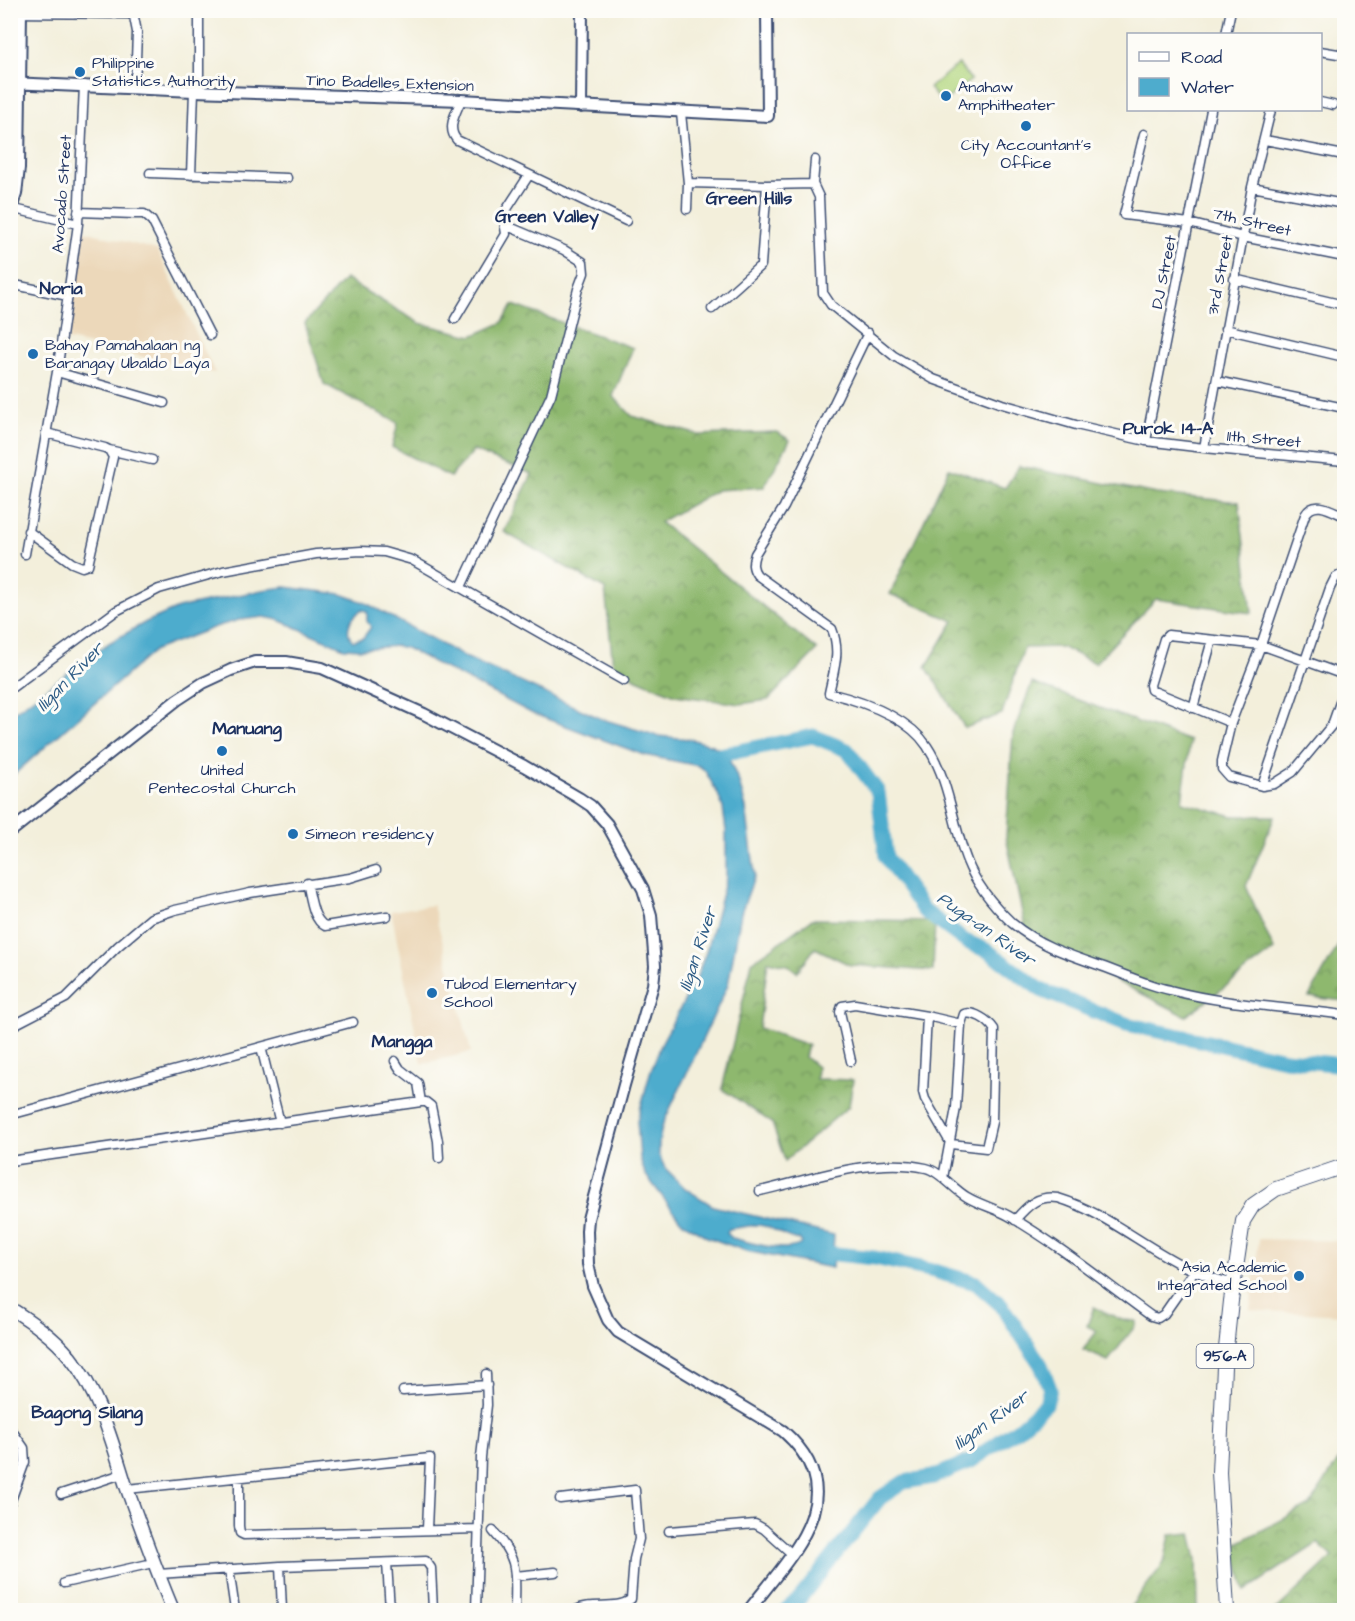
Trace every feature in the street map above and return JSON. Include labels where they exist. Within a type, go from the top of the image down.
[{"type":"main road","name":"956-A","points":[[1227,1611],[1219,1472],[1224,1367],[1233,1283],[1243,1221],[1253,1205],[1276,1189],[1344,1166]]},
{"type":"main road","points":[[10,1308],[44,1331],[71,1359],[89,1386],[99,1408],[155,1569],[173,1611]]},
{"type":"street","points":[[191,175],[197,92],[199,10]]},
{"type":"street","points":[[580,107],[582,10]]},
{"type":"street","name":"Tino Badelles Extension","points":[[14,83],[197,92],[461,100],[768,116],[767,10]]},
{"type":"street","points":[[1226,33],[1231,10]]},
{"type":"street","points":[[78,224],[11,209],[16,194],[19,168],[14,83],[17,12],[130,14],[136,22],[137,32],[135,88]]},
{"type":"street","points":[[1322,51],[1344,55]]},
{"type":"street","name":"Avocado Street","points":[[25,554],[57,372],[78,224],[84,85]]},
{"type":"street","points":[[461,100],[452,125],[453,136],[457,140],[626,221]]},
{"type":"street","points":[[1322,102],[1333,105]]},
{"type":"street","name":"DJ Street","points":[[1146,441],[1211,111]]},
{"type":"street","name":"3rd Street","points":[[1204,448],[1252,187],[1271,111]]},
{"type":"street","points":[[681,113],[688,183],[687,209]]},
{"type":"street","name":"7th Street","points":[[1144,134],[1124,215],[1189,223],[1243,237],[1344,257]]},
{"type":"street","points":[[1265,140],[1344,155]]},
{"type":"street","name":"11th Street","points":[[814,160],[813,184],[819,197],[823,293],[831,305],[894,356],[933,379],[1034,413],[1146,441],[1344,461]]},
{"type":"street","points":[[150,173],[286,178]]},
{"type":"street","points":[[455,319],[506,234],[502,215],[529,176]]},
{"type":"street","points":[[688,183],[813,184]]},
{"type":"street","points":[[712,309],[761,265],[766,185]]},
{"type":"street","points":[[1252,187],[1344,204]]},
{"type":"street","points":[[78,212],[144,214],[149,217],[210,335]]},
{"type":"street","points":[[462,587],[551,395],[584,273],[584,262],[564,250],[505,225]]},
{"type":"street","points":[[1234,279],[1344,305]]},
{"type":"street","points":[[10,284],[68,296]]},
{"type":"street","points":[[1225,329],[1344,357]]},
{"type":"street","points":[[868,333],[784,507],[755,554],[753,562],[753,569],[757,575],[832,629],[837,642],[837,654],[830,693],[863,701],[873,706],[902,722],[926,744],[944,780],[967,861],[978,882],[991,901],[1011,922],[1029,936],[1074,957],[1167,990],[1217,1000],[1344,1015]]},
{"type":"street","points":[[57,372],[164,403]]},
{"type":"street","points":[[1217,381],[1344,408]]},
{"type":"street","points":[[46,433],[152,460]]},
{"type":"street","points":[[28,531],[72,563],[81,567],[88,565],[113,457],[109,450]]},
{"type":"street","points":[[1344,516],[1319,506],[1308,510],[1231,723],[1222,769],[1229,777],[1262,786],[1274,784],[1293,772],[1332,725],[1344,690]]},
{"type":"street","points":[[10,689],[116,611],[159,589],[223,571],[316,554],[361,551],[384,552],[412,560],[624,681]]},
{"type":"street","points":[[1262,786],[1330,588],[1335,578],[1344,573]]},
{"type":"street","points":[[1231,723],[1151,690],[1150,685],[1164,639],[1168,635],[1261,645],[1344,675]]},
{"type":"street","points":[[1193,708],[1212,640]]},
{"type":"street","points":[[10,832],[177,700],[203,683],[255,662],[286,662],[322,668],[444,724],[524,766],[591,806],[607,824],[643,889],[651,915],[655,966],[653,985],[588,1219],[586,1245],[588,1264],[593,1286],[608,1320],[627,1339],[783,1431],[796,1443],[810,1467],[817,1493],[815,1513],[806,1533],[792,1554],[749,1611]]},
{"type":"street","points":[[10,1027],[66,998],[118,946],[151,918],[216,900],[350,878],[376,870]]},
{"type":"street","points":[[307,884],[317,918],[325,926],[387,916]]},
{"type":"street","points":[[851,1061],[840,1012],[842,1006],[855,1004],[961,1024]]},
{"type":"street","points":[[943,1178],[956,1108],[961,1024],[963,1014],[970,1012],[986,1021],[994,1029],[992,1122],[986,1148],[951,1144]]},
{"type":"street","points":[[927,1016],[923,1092],[951,1144]]},
{"type":"street","points":[[10,1115],[353,1022]]},
{"type":"street","points":[[261,1047],[280,1123]]},
{"type":"street","points":[[395,1061],[400,1069],[418,1083],[421,1102]]},
{"type":"street","points":[[10,1161],[421,1102],[426,1102],[431,1106],[439,1158]]},
{"type":"street","points":[[760,1191],[867,1166],[886,1164],[926,1168],[934,1170],[949,1185],[974,1201],[1015,1220],[1073,1257],[1130,1301],[1155,1317],[1164,1314],[1194,1271]]},
{"type":"street","points":[[1015,1220],[1036,1200],[1051,1197],[1067,1201],[1109,1222],[1194,1271],[1233,1283]]},
{"type":"street","points":[[476,1611],[486,1374]]},
{"type":"street","points":[[403,1391],[487,1385]]},
{"type":"street","points":[[10,1428],[24,1448],[25,1462],[11,1501]]},
{"type":"street","points":[[127,1489],[430,1458],[427,1529]]},
{"type":"street","points":[[61,1494],[122,1474]]},
{"type":"street","points":[[239,1478],[239,1526],[242,1534],[479,1529]]},
{"type":"street","points":[[560,1499],[635,1490],[639,1539],[634,1559],[631,1599],[622,1604],[590,1606],[576,1611]]},
{"type":"street","points":[[669,1531],[755,1524],[764,1528],[792,1554]]},
{"type":"street","points":[[493,1531],[511,1554],[514,1564],[515,1611]]},
{"type":"street","points":[[64,1583],[155,1569],[229,1569],[426,1561],[429,1564],[432,1581],[433,1611]]},
{"type":"street","points":[[387,1563],[390,1611]]},
{"type":"street","points":[[280,1566],[282,1611]]},
{"type":"street","points":[[229,1569],[235,1611]]},
{"type":"street","points":[[514,1576],[555,1572]]},
{"type":"shaded area","points":[[80,230],[157,250],[215,373],[68,340]]},
{"type":"shaded area","name":"Tubod Elementary School","points":[[433,905],[471,1052],[422,1064],[391,911]]},
{"type":"shaded area","name":"Asia Academic Integrated School","points":[[1259,1239],[1344,1241],[1344,1315],[1250,1310]]},
{"type":"green space","points":[[958,64],[971,80],[942,103],[929,88]]},
{"type":"green space","points":[[345,279],[419,323],[472,336],[502,323],[513,305],[633,348],[613,396],[632,416],[699,435],[777,432],[790,440],[764,487],[717,490],[660,522],[817,650],[768,700],[740,704],[675,695],[637,679],[613,665],[605,589],[504,532],[532,474],[474,451],[450,477],[392,447],[398,423],[324,384],[305,323]]},
{"type":"green space","points":[[1019,466],[1157,494],[1239,502],[1252,613],[1156,599],[1095,663],[1061,647],[1024,648],[1002,714],[965,728],[926,667],[954,621],[890,594],[949,468],[1005,488]]},
{"type":"green space","points":[[1032,683],[1190,741],[1182,802],[1233,816],[1275,816],[1246,886],[1274,950],[1186,1016],[1027,936],[1006,837],[1013,733]]},
{"type":"green space","points":[[812,919],[935,921],[933,971],[850,965],[815,948],[797,972],[788,965],[768,961],[759,1028],[808,1045],[805,1057],[817,1067],[816,1079],[853,1080],[849,1106],[785,1161],[772,1123],[722,1089],[752,962]]},
{"type":"green space","points":[[1344,939],[1344,1001],[1309,997]]},
{"type":"green space","points":[[1094,1307],[1122,1320],[1136,1321],[1136,1325],[1108,1361],[1083,1350],[1097,1331],[1087,1326]]},
{"type":"green space","points":[[1344,1452],[1344,1610],[1276,1610],[1332,1557],[1318,1543],[1245,1591],[1234,1545],[1310,1505]]},
{"type":"green space","points":[[1191,1533],[1197,1559],[1198,1610],[1128,1610],[1164,1563],[1170,1535]]},
{"type":"water","points":[[285,587],[341,594],[364,602],[465,657],[602,719],[658,736],[690,739],[712,745],[728,757],[739,782],[746,808],[755,875],[741,913],[728,985],[662,1126],[659,1155],[665,1168],[686,1189],[713,1206],[834,1235],[832,1268],[746,1251],[707,1237],[681,1221],[645,1174],[640,1158],[637,1121],[650,1073],[662,1042],[696,979],[706,952],[726,878],[726,831],[723,808],[705,771],[699,766],[644,755],[531,713],[406,648],[396,646],[344,648],[279,620],[264,617],[239,620],[215,627],[155,650],[11,777],[11,714],[109,643],[146,622],[178,608]],"holes":[[[362,610],[367,611],[367,621],[371,627],[363,638],[353,641],[349,632],[350,624]],[[756,1225],[767,1227],[800,1240],[802,1243],[788,1248],[778,1248],[732,1238],[727,1233],[729,1229]]]},
{"type":"waterway","name":"Puga-an River","points":[[705,758],[813,736],[847,750],[878,792],[886,857],[923,910],[965,941],[988,951],[1041,990],[1126,1024],[1285,1059],[1344,1065]]},
{"type":"waterway","name":"Iligan River","points":[[786,1610],[800,1598],[880,1498],[904,1482],[933,1477],[971,1461],[1018,1429],[1046,1404],[1050,1389],[1041,1365],[1001,1305],[976,1283],[875,1258],[816,1252]]},
{"type":"place","name":"Philippine Statistics Authority","points":[[80,72]]},
{"type":"place","name":"Anahaw Amphitheater","points":[[946,96]]},
{"type":"place","name":"City Accountant's Office","points":[[1026,126]]},
{"type":"place","name":"Bahay Pamahalaan ng Barangay Ubaldo Laya","points":[[33,354]]},
{"type":"place","name":"United Pentecostal Church","points":[[222,751]]},
{"type":"place","name":"Simeon residency","points":[[293,834]]},
{"type":"place","name":"Tubod Elementary School","points":[[432,993]]},
{"type":"place","name":"Asia Academic Integrated School","points":[[1299,1276]]},
{"type":"district","name":"Green Hills","points":[[749,198]]},
{"type":"district","name":"Green Valley","points":[[547,216]]},
{"type":"district","name":"Noria","points":[[61,288]]},
{"type":"district","name":"Purok 14-A","points":[[1168,428]]},
{"type":"district","name":"Manuang","points":[[247,728]]},
{"type":"district","name":"Mangga","points":[[402,1041]]},
{"type":"district","name":"Bagong Silang","points":[[87,1412]]}]
